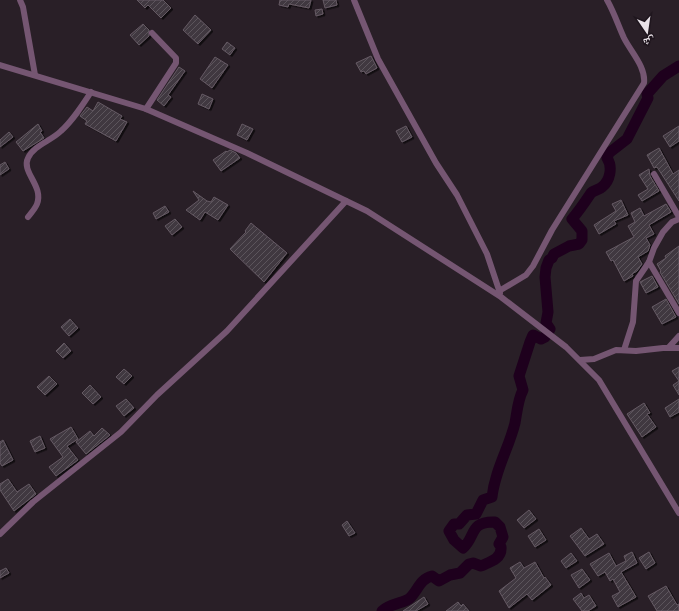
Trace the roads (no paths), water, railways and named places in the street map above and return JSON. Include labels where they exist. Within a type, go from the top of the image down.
[{"type":"street","points":[[20,0],[23,6],[35,75]]},
{"type":"street","points":[[354,0],[378,59],[436,163],[457,195],[487,254],[500,294]]},
{"type":"street","points":[[500,294],[526,275],[533,266],[555,224],[644,83],[645,77],[642,70],[624,37],[618,18],[607,0]]},
{"type":"street","points":[[146,109],[176,63],[176,58],[152,33]]},
{"type":"street","points":[[0,65],[146,109],[247,154],[367,210],[500,294],[566,347],[599,380],[612,398],[679,513]]},
{"type":"street","points":[[28,217],[36,205],[38,190],[27,168],[27,160],[34,150],[60,132],[79,112],[91,92]]},
{"type":"street","points":[[624,350],[633,322],[636,281],[649,262],[654,248],[663,232],[672,222],[679,218],[654,174]]},
{"type":"street","points":[[0,534],[33,502],[121,432],[157,395],[227,331],[346,201]]},
{"type":"street","points":[[649,262],[679,313]]},
{"type":"street","points":[[668,347],[679,336]]},
{"type":"street","points":[[580,360],[594,359],[616,350],[636,351],[668,347],[679,348]]},
{"type":"waterway","points":[[382,611],[389,606],[408,600],[422,582],[428,577],[432,576],[439,581],[450,575],[460,573],[469,564],[473,563],[481,566],[495,560],[500,554],[501,547],[499,544],[503,537],[500,527],[495,522],[487,522],[477,527],[463,548],[454,540],[449,531],[454,524],[459,524],[467,515],[476,514],[483,500],[492,497],[499,468],[515,423],[519,401],[523,390],[519,376],[530,342],[533,335],[541,339],[545,337],[550,329],[546,323],[548,312],[545,277],[549,260],[554,254],[569,246],[579,244],[582,240],[582,231],[572,219],[591,193],[601,188],[609,178],[610,165],[607,158],[609,153],[627,139],[648,98],[647,94],[663,76],[679,66]]}]
